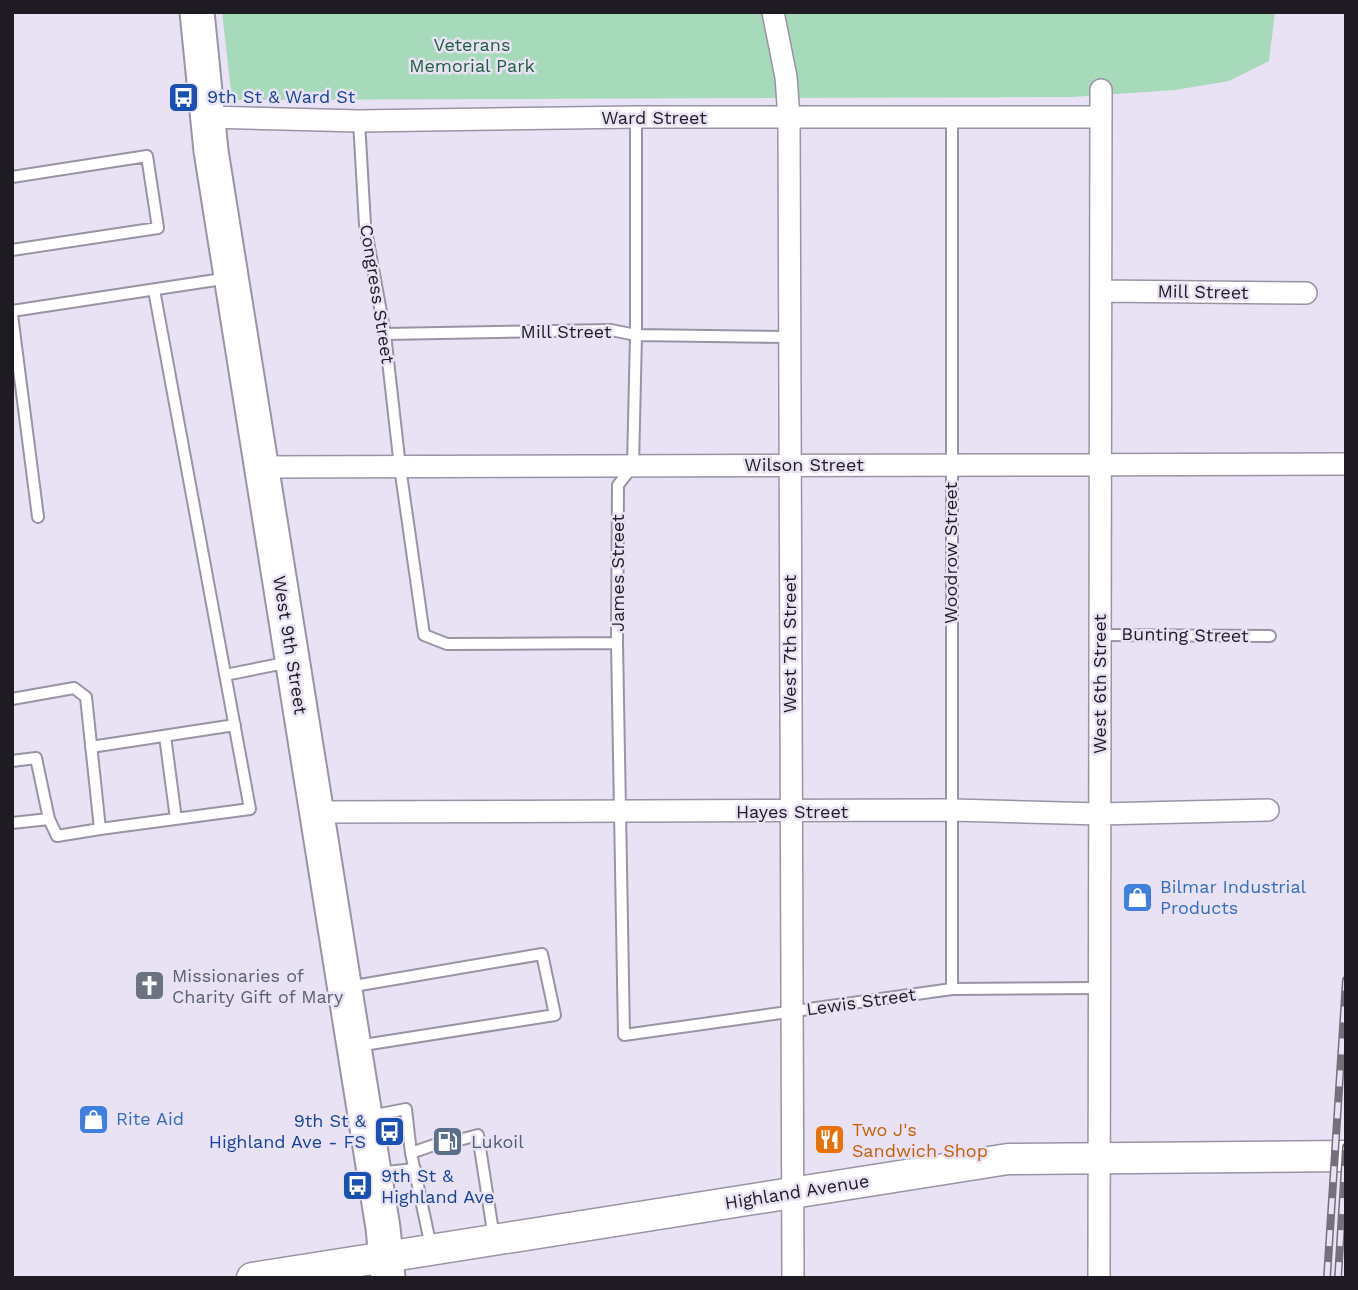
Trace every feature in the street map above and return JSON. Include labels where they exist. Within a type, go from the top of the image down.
[{"type":"main road","name":"West 9th Street","points":[[197,12],[208,117],[232,278],[366,1117],[387,1267]]},
{"type":"main road","name":"Highland Avenue","points":[[252,1278],[387,1267],[432,1251],[1008,1159],[1346,1156]]},
{"type":"street","name":"West 7th Street","points":[[773,12],[786,77],[789,118],[793,1278]]},
{"type":"street","name":"West 6th Street","points":[[1099,1278],[1101,90]]},
{"type":"street","name":"Ward Street","points":[[208,117],[359,121],[636,117],[1101,117]]},
{"type":"street","name":"Mill Street","points":[[1101,291],[1306,293]]},
{"type":"street","name":"Wilson Street","points":[[262,467],[1346,464]]},
{"type":"street","name":"Hayes Street","points":[[317,813],[952,810],[1100,814],[1268,810]]},
{"type":"lane","name":"James Street","points":[[624,1035],[617,643],[618,485],[633,466],[636,117]]},
{"type":"lane","name":"Woodrow Street","points":[[952,118],[953,989]]},
{"type":"lane","name":"Congress Street","points":[[359,121],[365,225],[384,334],[424,635],[447,644],[617,643]]},
{"type":"lane","points":[[12,177],[147,156],[158,228],[12,250]]},
{"type":"lane","points":[[37,517],[12,313],[232,278]]},
{"type":"lane","points":[[12,761],[36,758],[49,818],[57,836],[250,809],[154,290]]},
{"type":"lane","name":"Mill Street","points":[[384,334],[611,330],[636,335],[790,337]]},
{"type":"lane","name":"Bunting Street","points":[[1100,635],[1270,636]]},
{"type":"lane","points":[[225,675],[292,662]]},
{"type":"lane","points":[[12,699],[74,688],[86,697],[100,829]]},
{"type":"lane","points":[[91,747],[235,725]]},
{"type":"lane","points":[[165,736],[176,819]]},
{"type":"lane","points":[[12,823],[49,818]]},
{"type":"lane","points":[[345,988],[542,954],[555,1014],[354,1046]]},
{"type":"lane","name":"Lewis Street","points":[[624,1035],[953,989],[1100,988]]},
{"type":"lane","points":[[366,1117],[406,1109],[411,1153],[432,1251]]},
{"type":"lane","points":[[463,1139],[478,1135],[495,1241]]},
{"type":"lane","points":[[411,1153],[434,1145]]},
{"type":"lane","points":[[374,1174],[415,1169]]},
{"type":"green space","name":"Veterans Memorial Park","points":[[222,12],[1275,12],[1269,61],[1229,81],[1175,90],[1073,97],[232,100]]},
{"type":"railway","points":[[1327,1278],[1346,980]]},
{"type":"railway","points":[[1338,1278],[1346,1147]]},
{"type":"place","name":"9th St & Ward St","points":[[184,97]]},
{"type":"place","name":"Bilmar Industrial Products","points":[[1137,897]]},
{"type":"place","name":"Missionaries of Charity Gift of Mary","points":[[149,986]]},
{"type":"place","name":"Rite Aid","points":[[93,1119]]},
{"type":"place","name":"9th St & Highland Ave - FS","points":[[389,1131]]},
{"type":"place","name":"Two J's Sandwich Shop","points":[[829,1140]]},
{"type":"place","name":"Lukoil","points":[[448,1142]]},
{"type":"place","name":"9th St & Highland Ave","points":[[358,1186]]}]
